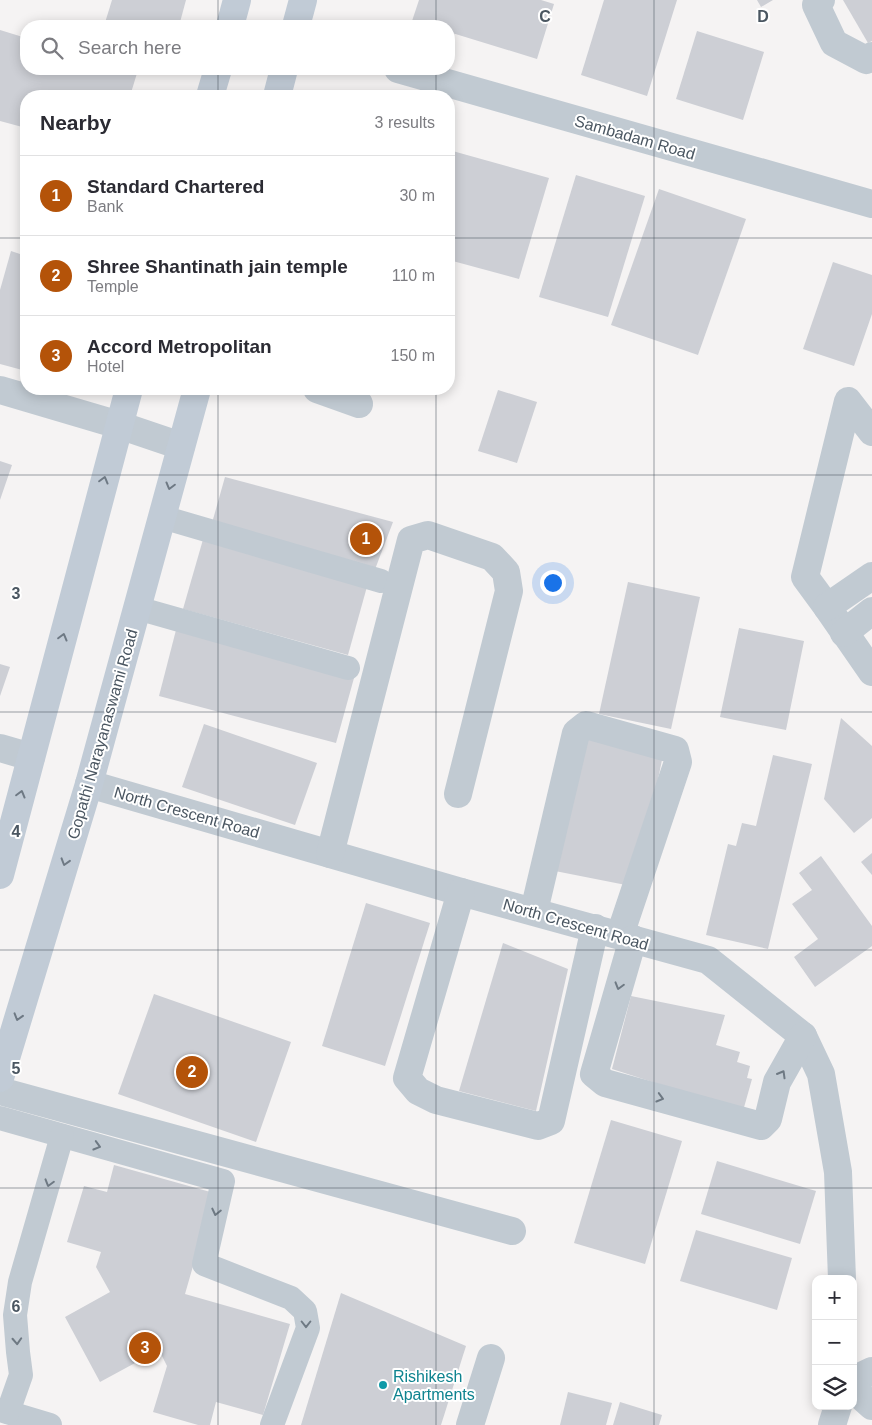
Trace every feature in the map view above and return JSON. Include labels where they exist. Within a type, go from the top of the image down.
[{"type":"main road","points":[[232,20],[237,0]]},
{"type":"main road","points":[[298,20],[303,0]]},
{"type":"main road","points":[[212,90],[216,75]]},
{"type":"main road","points":[[279,90],[282,75]]},
{"type":"main road","points":[[0,875],[127,395]]},
{"type":"main road","name":"Gopathi Narayanaswami Road","points":[[0,1078],[89,784],[195,395]]},
{"type":"street","points":[[822,0],[816,5],[834,42],[866,60],[872,56]]},
{"type":"street","name":"Sambadam Road","points":[[419,75],[872,204]]},
{"type":"street","points":[[0,390],[181,446]]},
{"type":"street","points":[[334,395],[359,404]]},
{"type":"street","points":[[872,432],[848,401],[805,577],[872,672]]},
{"type":"street","points":[[330,854],[411,540],[428,535],[492,557],[506,572],[509,591],[458,794]]},
{"type":"street","points":[[827,607],[872,576]]},
{"type":"street","points":[[844,633],[872,611]]},
{"type":"street","points":[[461,892],[407,1078],[418,1091],[436,1100],[538,1126],[551,1121],[678,762],[675,750],[586,724],[576,733],[534,911]]},
{"type":"street","points":[[0,748],[31,757]]},
{"type":"street","name":"North Crescent Road","points":[[89,784],[461,892],[708,960],[803,1036],[821,1074],[838,1172],[842,1275]]},
{"type":"street","points":[[616,934],[594,1074],[605,1082],[761,1126],[768,1119],[777,1082],[803,1036]]},
{"type":"street","points":[[0,1091],[512,1231]]},
{"type":"street","points":[[470,1425],[491,1358]]},
{"type":"street","points":[[857,1378],[872,1371]]},
{"type":"street","points":[[857,1393],[872,1406]]},
{"type":"street","points":[[832,1425],[837,1410]]},
{"type":"lane","points":[[162,517],[381,581]]},
{"type":"lane","points":[[137,608],[348,668]]},
{"type":"lane","points":[[0,1118],[223,1181],[204,1264],[292,1298],[306,1311],[308,1328],[272,1425]]},
{"type":"lane","points":[[50,1425],[4,1411],[21,1375],[16,1315],[20,1282],[62,1136]]},
{"type":"building","points":[[112,0],[186,0],[181,20],[106,20]]},
{"type":"building","points":[[419,0],[541,0],[554,4],[537,59],[455,34],[455,20],[412,20]]},
{"type":"building","points":[[604,0],[677,0],[647,96],[581,75]]},
{"type":"building","points":[[757,0],[773,0],[761,7]]},
{"type":"building","points":[[843,0],[872,0],[872,41],[868,43]]},
{"type":"building","points":[[0,30],[20,36],[20,75],[136,75],[132,90],[20,90],[20,126],[0,121]]},
{"type":"building","points":[[697,31],[764,52],[743,120],[676,99]]},
{"type":"building","points":[[455,152],[549,178],[519,279],[455,262]]},
{"type":"building","points":[[576,175],[645,196],[608,317],[539,297]]},
{"type":"building","points":[[659,189],[746,219],[698,355],[611,325]]},
{"type":"building","points":[[11,251],[20,254],[20,369],[0,364],[0,290]]},
{"type":"building","points":[[833,262],[872,275],[872,314],[854,366],[803,349]]},
{"type":"building","points":[[498,390],[537,402],[517,463],[478,451]]},
{"type":"building","points":[[0,461],[12,465],[0,500]]},
{"type":"building","points":[[225,477],[393,522],[374,572],[212,523]]},
{"type":"building","points":[[204,536],[368,583],[348,655],[183,609]]},
{"type":"building","points":[[628,582],[700,597],[671,729],[599,714]]},
{"type":"building","points":[[739,628],[804,641],[786,730],[720,717]]},
{"type":"building","points":[[176,630],[354,678],[336,743],[159,696]]},
{"type":"building","points":[[0,664],[10,667],[0,696]]},
{"type":"building","points":[[841,718],[872,746],[872,818],[854,833],[824,799]]},
{"type":"building","points":[[204,724],[317,763],[295,825],[182,787]]},
{"type":"building","points":[[583,733],[664,750],[636,887],[555,871]]},
{"type":"building","points":[[773,755],[812,764],[768,949],[706,935],[728,844],[736,846],[742,823],[756,826]]},
{"type":"building","points":[[872,853],[872,875],[861,862]]},
{"type":"building","points":[[821,856],[872,926],[872,946],[815,987],[794,957],[818,939],[792,904],[812,890],[799,873]]},
{"type":"building","points":[[366,903],[430,923],[385,1066],[322,1046]]},
{"type":"building","points":[[503,943],[568,969],[536,1111],[459,1091]]},
{"type":"building","points":[[154,994],[291,1042],[256,1142],[118,1094]]},
{"type":"building","points":[[631,996],[725,1015],[716,1045],[740,1052],[737,1062],[750,1066],[747,1078],[752,1079],[743,1111],[612,1069]]},
{"type":"building","points":[[611,1120],[682,1141],[645,1264],[574,1243]]},
{"type":"building","points":[[717,1161],[816,1191],[800,1244],[701,1214]]},
{"type":"building","points":[[114,1165],[214,1193],[185,1294],[290,1324],[263,1415],[216,1402],[210,1425],[198,1425],[153,1412],[167,1366],[159,1350],[100,1382],[65,1317],[110,1292],[96,1267],[101,1252],[67,1242],[84,1186],[107,1192]]},
{"type":"building","points":[[696,1230],[792,1258],[777,1310],[680,1281]]},
{"type":"building","name":"Rishikesh Apartments","points":[[341,1293],[466,1346],[441,1425],[301,1425]]},
{"type":"building","points":[[568,1392],[612,1403],[606,1425],[560,1425]]},
{"type":"building","points":[[620,1402],[662,1415],[659,1425],[613,1425]]},
{"type":"place","name":"Standard Chartered","points":[[366,539]]},
{"type":"place","name":"Shree Shantinath jain temple","points":[[192,1072]]},
{"type":"place","name":"Accord Metropolitan","points":[[145,1348]]},
{"type":"place","name":"Rishikesh Apartments","points":[[383,1385]]}]
